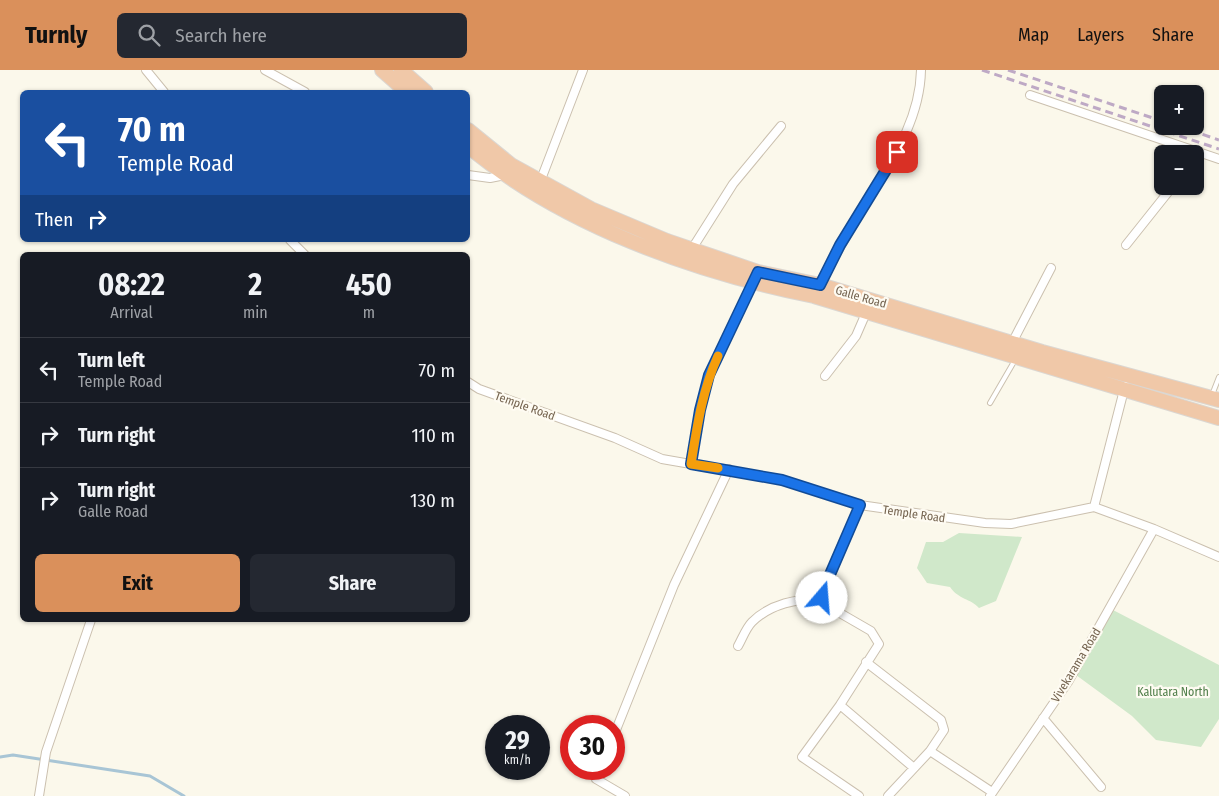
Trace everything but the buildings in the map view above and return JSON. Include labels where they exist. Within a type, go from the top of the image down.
[{"type":"highway","points":[[382,70],[405,90]]},
{"type":"highway","points":[[401,70],[424,90]]},
{"type":"highway","name":"Galle Road","points":[[470,132],[508,171]]},
{"type":"highway","name":"Galle Road","points":[[470,147],[538,187],[584,220],[755,278],[817,290],[1215,398]]},
{"type":"highway","name":"Galle Road","points":[[817,290],[866,313],[1219,418]]},
{"type":"street","points":[[146,70],[162,90]]},
{"type":"street","points":[[265,70],[301,90]]},
{"type":"street","points":[[538,187],[583,70]]},
{"type":"street","points":[[817,290],[840,245],[906,136],[921,92],[921,70]]},
{"type":"street","points":[[1030,95],[1168,145]]},
{"type":"street","points":[[688,255],[733,184],[781,126]]},
{"type":"street","points":[[1204,157],[1219,159]]},
{"type":"street","points":[[470,175],[490,178],[508,171]]},
{"type":"street","points":[[1126,245],[1167,195]]},
{"type":"street","points":[[292,242],[302,252]]},
{"type":"street","points":[[1012,343],[1051,268]]},
{"type":"street","points":[[691,464],[700,410],[709,375],[755,278]]},
{"type":"street","points":[[825,376],[856,336],[866,313]]},
{"type":"street","points":[[1127,374],[1094,507],[1154,528],[1219,557]]},
{"type":"street","name":"Temple Road","points":[[470,383],[479,390],[615,438],[662,459],[729,469],[782,480],[860,505],[985,523],[1011,524],[1094,507]]},
{"type":"street","points":[[622,715],[674,585],[729,469]]},
{"type":"street","points":[[859,796],[802,756],[840,705],[879,644],[871,631],[826,605],[822,598],[822,593],[860,505]]},
{"type":"street","name":"Vivekarama Road","points":[[991,794],[1068,682],[1154,528]]},
{"type":"street","points":[[738,646],[751,622],[776,606],[804,598],[822,598]]},
{"type":"street","points":[[38,796],[46,752],[90,622]]},
{"type":"street","points":[[866,662],[941,720],[944,730],[930,751],[888,796]]},
{"type":"street","points":[[840,705],[914,768]]},
{"type":"street","points":[[1043,718],[1101,787]]},
{"type":"street","points":[[930,751],[991,794]]},
{"type":"street","points":[[598,780],[625,796]]},
{"type":"lane","points":[[990,403],[1016,358]]},
{"type":"lane","points":[[1215,398],[1219,377]]},
{"type":"green space","points":[[959,533],[1022,537],[996,601],[979,608],[957,594],[950,587],[927,583],[917,568],[926,542],[943,542]]},
{"type":"green space","name":"Kalutara North","points":[[1113,610],[1219,665],[1219,719],[1201,747],[1156,740],[1132,716],[1076,675]]},
{"type":"waterway","points":[[0,757],[13,755],[150,776],[184,796]]},
{"type":"railway","points":[[982,70],[1219,149]]},
{"type":"railway","points":[[1008,70],[1154,118]]},
{"type":"railway","points":[[1204,135],[1219,140]]},
{"type":"slow traffic","points":[[718,356],[709,375],[700,410],[691,464],[718,468]]},
{"type":"route","points":[[822,598],[822,593],[860,505],[782,480],[729,469],[691,464],[700,410],[709,375],[758,272],[820,285],[840,245],[897,152]]}]
